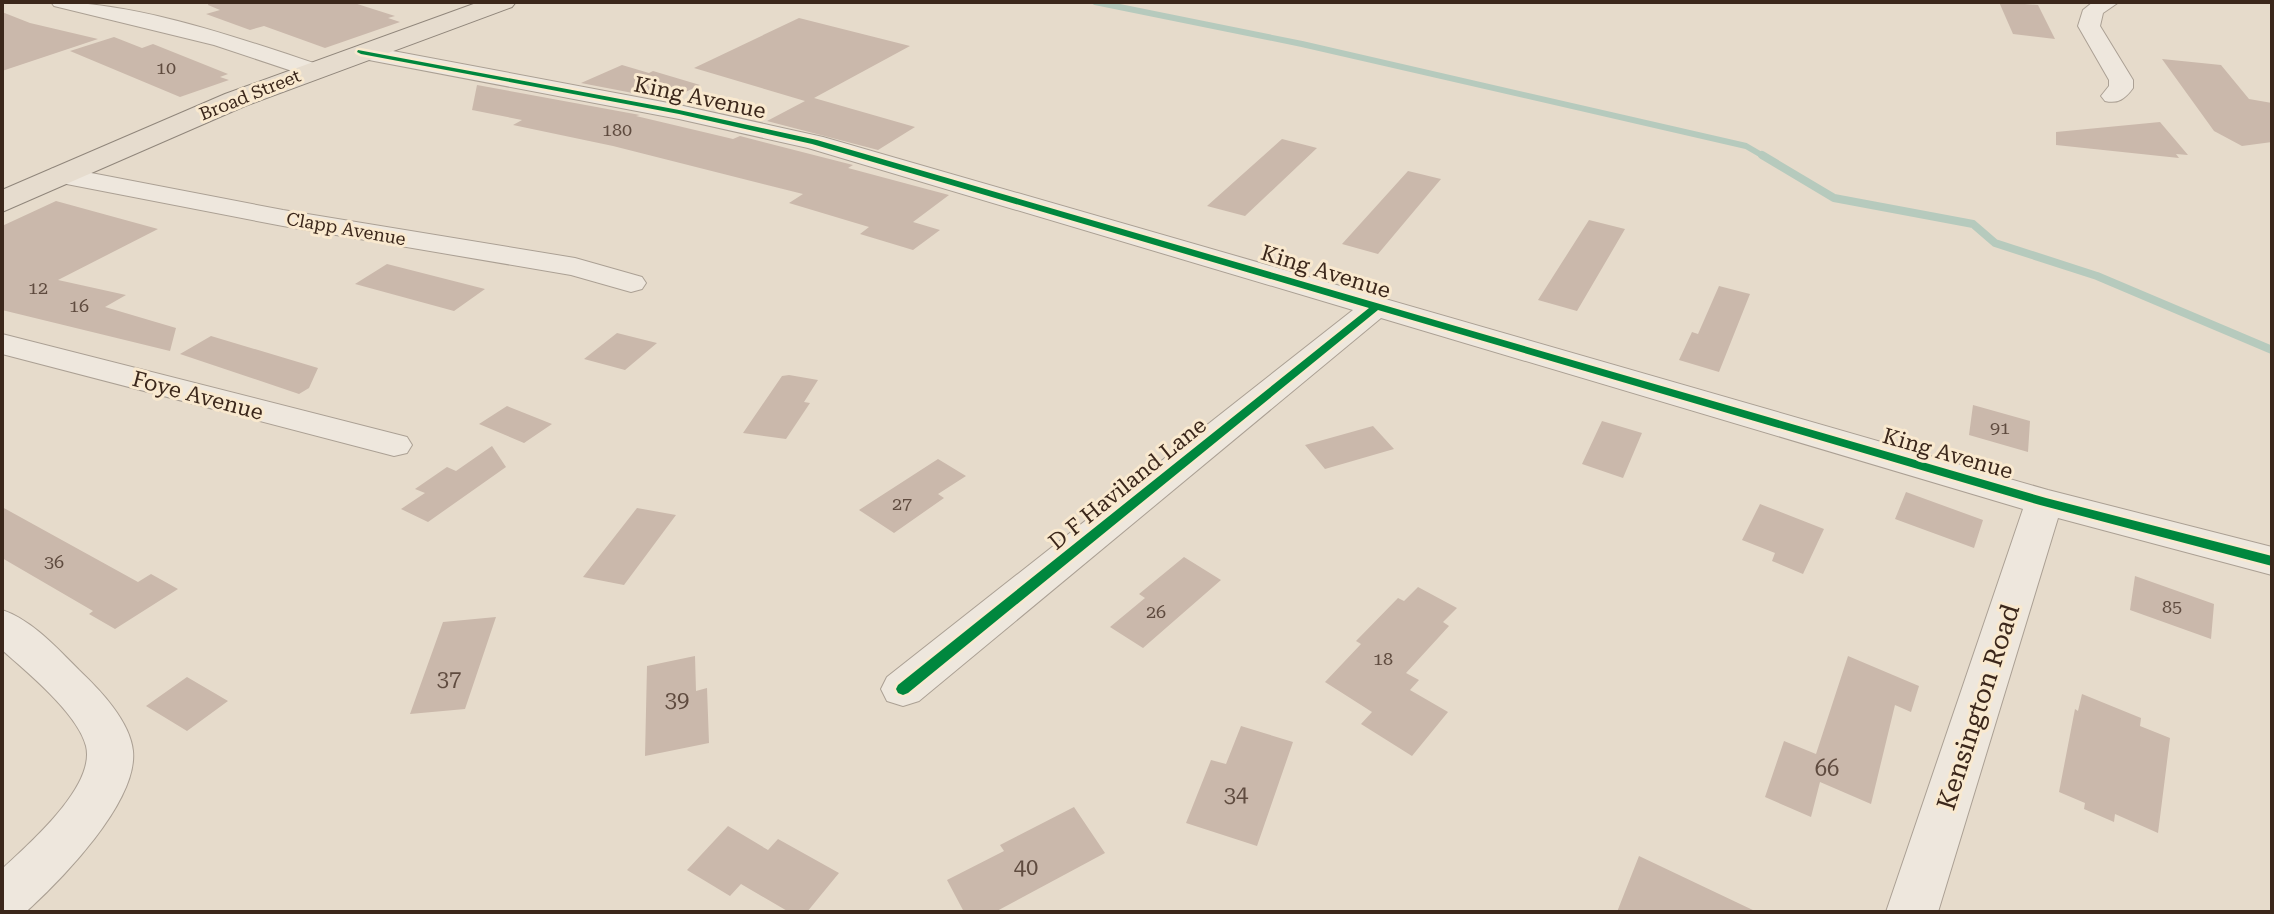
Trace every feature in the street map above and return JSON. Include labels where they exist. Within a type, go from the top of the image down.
[{"type":"main road","name":"Broad Street","points":[[2,202],[171,127],[312,70],[503,2]]},
{"type":"street","points":[[61,2],[221,40],[312,70]]},
{"type":"street","points":[[2109,2],[2093,10],[2089,26],[2121,80],[2121,88],[2113,96]]},
{"type":"street","name":"King Avenue","points":[[361,52],[679,112],[814,142],[2044,502],[2272,561]]},
{"type":"street","name":"Clapp Avenue","points":[[60,175],[283,218],[575,267],[631,283]]},
{"type":"street","name":"D F Haviland Lane","points":[[903,689],[1376,307]]},
{"type":"street","name":"Foye Avenue","points":[[2,344],[394,445]]},
{"type":"street","name":"Kensington Road","points":[[1912,912],[2044,502]]},
{"type":"street","points":[[2,626],[35,651],[92,715],[110,750],[103,785],[72,833],[2,901]]},
{"type":"building","points":[[209,2],[351,2],[395,16],[388,18],[400,22],[325,48],[264,26],[250,30],[206,14],[220,10],[208,5]]},
{"type":"building","points":[[1999,2],[2038,5],[2055,39],[2013,34]]},
{"type":"building","points":[[2,12],[30,23],[98,39],[2,71]]},
{"type":"building","points":[[799,18],[910,46],[814,98],[915,127],[878,150],[767,121],[805,101],[694,68]]},
{"type":"building","points":[[114,37],[142,48],[153,44],[228,74],[220,77],[229,80],[180,97],[70,51]]},
{"type":"building","points":[[2162,59],[2221,65],[2249,99],[2272,103],[2272,142],[2242,146],[2214,131]]},
{"type":"building","points":[[622,65],[700,85],[669,100],[581,83]]},
{"type":"building","points":[[477,85],[640,115],[636,116],[733,139],[740,136],[853,165],[848,168],[949,195],[913,222],[940,230],[913,250],[860,234],[869,227],[789,203],[803,194],[613,146],[513,125],[522,120],[472,110]]},
{"type":"building","points":[[2160,122],[2188,155],[2176,154],[2179,158],[2056,145],[2056,132]]},
{"type":"building","points":[[1282,139],[1317,148],[1245,216],[1207,206]]},
{"type":"building","points":[[1408,171],[1441,179],[1378,254],[1342,244]]},
{"type":"building","points":[[56,201],[158,229],[58,280],[126,295],[105,307],[176,328],[170,351],[2,310],[2,226]]},
{"type":"building","points":[[1589,220],[1625,229],[1577,311],[1538,300]]},
{"type":"building","points":[[387,264],[485,289],[454,311],[355,284]]},
{"type":"building","points":[[1719,286],[1750,294],[1719,372],[1679,360],[1692,332],[1698,334]]},
{"type":"building","points":[[617,333],[657,343],[625,370],[584,359]]},
{"type":"building","points":[[211,336],[318,368],[309,388],[299,394],[180,354]]},
{"type":"building","points":[[782,376],[818,380],[804,402],[810,403],[786,439],[743,433]]},
{"type":"building","points":[[1973,405],[2030,421],[2028,452],[1969,435]]},
{"type":"building","points":[[507,406],[552,424],[524,443],[479,424]]},
{"type":"building","points":[[1602,421],[1642,433],[1623,478],[1582,464]]},
{"type":"building","points":[[1373,426],[1394,449],[1325,469],[1305,445]]},
{"type":"building","points":[[492,446],[506,467],[428,522],[401,509],[425,493],[415,489],[447,467],[456,471]]},
{"type":"building","points":[[938,459],[966,476],[938,494],[944,498],[894,533],[859,510]]},
{"type":"building","points":[[1906,492],[1983,520],[1974,548],[1895,519]]},
{"type":"building","points":[[1760,504],[1824,529],[1803,574],[1772,561],[1775,553],[1742,540]]},
{"type":"building","points":[[2,507],[138,582],[151,574],[178,589],[115,629],[89,614],[93,611],[2,558]]},
{"type":"building","points":[[637,508],[676,515],[624,585],[583,577]]},
{"type":"building","points":[[1184,557],[1221,580],[1143,648],[1110,627],[1145,598],[1139,594]]},
{"type":"building","points":[[2135,576],[2214,604],[2211,639],[2130,610]]},
{"type":"building","points":[[1418,587],[1457,608],[1443,622],[1449,626],[1406,673],[1419,680],[1410,690],[1448,712],[1412,756],[1361,724],[1372,712],[1325,682],[1361,644],[1356,641],[1398,598],[1404,601]]},
{"type":"building","points":[[496,617],[465,709],[410,714],[443,622]]},
{"type":"building","points":[[695,656],[696,691],[707,688],[709,743],[645,756],[647,666]]},
{"type":"building","points":[[1848,656],[1919,686],[1911,712],[1895,705],[1871,804],[1820,782],[1811,817],[1765,797],[1784,741],[1816,754]]},
{"type":"building","points":[[187,677],[228,701],[187,731],[146,706]]},
{"type":"building","points":[[2082,694],[2141,718],[2140,726],[2170,738],[2158,833],[2115,814],[2114,822],[2084,809],[2085,803],[2059,792],[2075,709],[2078,711]]},
{"type":"building","points":[[1241,726],[1293,742],[1257,846],[1186,823],[1211,760],[1226,764]]},
{"type":"building","points":[[1074,807],[1105,853],[995,912],[964,912],[947,880],[1004,851],[1000,845]]},
{"type":"building","points":[[728,826],[768,850],[778,839],[839,873],[807,912],[789,912],[741,884],[730,896],[687,870]]},
{"type":"building","points":[[1639,856],[1757,912],[1617,912]]},
{"type":"waterway","points":[[1095,2],[1302,44],[1746,146],[1765,157]]},
{"type":"waterway","points":[[1762,155],[1834,198],[1973,224],[1995,243],[2097,276],[2272,350]]},
{"type":"cycle path","points":[[361,52],[679,112],[814,142],[2044,502],[2272,561]]},
{"type":"cycle path","points":[[903,689],[1376,307]]}]
